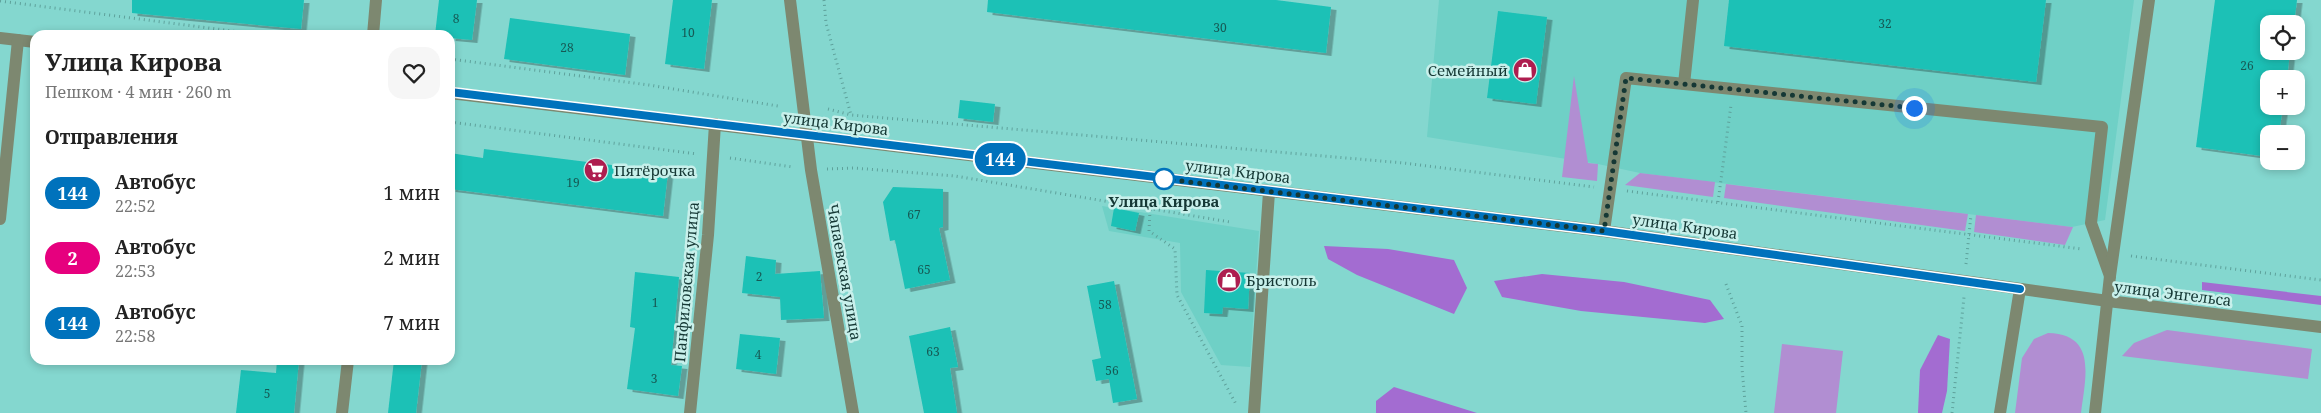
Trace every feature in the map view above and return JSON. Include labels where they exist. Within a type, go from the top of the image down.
[{"type":"street","points":[[373,30],[376,0]]},
{"type":"street","name":"Чапаевская улица","points":[[790,0],[811,170],[853,413]]},
{"type":"street","points":[[1684,84],[1693,0]]},
{"type":"street","points":[[2095,413],[2108,301],[2110,276],[2108,253],[2149,0]]},
{"type":"street","points":[[0,38],[30,41]]},
{"type":"street","points":[[0,218],[18,40]]},
{"type":"street","points":[[1604,231],[1626,78],[2102,127],[2091,224],[2108,253]]},
{"type":"street","name":"улица Кирова","points":[[455,93],[1604,231],[2020,289]]},
{"type":"street","name":"Панфиловская улица","points":[[690,413],[708,235],[714,124]]},
{"type":"street","points":[[1254,413],[1269,192]]},
{"type":"street","points":[[2000,413],[2020,289]]},
{"type":"street","name":"улица Энгельса","points":[[2020,289],[2321,327]]},
{"type":"street","points":[[342,413],[347,365]]},
{"type":"path","points":[[824,0],[826,23],[851,115]]},
{"type":"path","points":[[0,1],[224,30]]},
{"type":"path","points":[[455,60],[649,85],[778,106]]},
{"type":"path","points":[[1718,202],[1733,89]]},
{"type":"path","points":[[828,109],[851,115],[1404,163],[2321,280]]},
{"type":"path","points":[[455,123],[811,170],[854,168],[955,176],[1230,222]]},
{"type":"path","points":[[1150,210],[1149,231],[1175,249],[1177,295],[1240,413]]},
{"type":"path","points":[[1952,413],[1968,235],[1972,214]]},
{"type":"path","points":[[1726,284],[1742,326],[1742,368],[1746,413]]},
{"type":"shaded area","points":[[1439,0],[2134,0],[2105,220],[2072,227],[1640,173],[1598,164],[1427,137]]},
{"type":"shaded area","points":[[1574,76],[1588,163],[1598,164],[1597,181],[1562,177]]},
{"type":"shaded area","points":[[1640,173],[1715,182],[1713,197],[1625,185]]},
{"type":"shaded area","points":[[1726,184],[1968,214],[1965,231],[1724,198]]},
{"type":"shaded area","points":[[1102,206],[1259,231],[1250,367],[1221,365],[1181,292],[1180,243],[1109,231]]},
{"type":"shaded area","points":[[1976,215],[2073,227],[2065,245],[1974,232]]},
{"type":"shaded area","points":[[1324,246],[1388,249],[1454,260],[1467,288],[1454,314],[1357,275],[1328,259]]},
{"type":"shaded area","points":[[1542,274],[1624,282],[1710,300],[1724,319],[1705,323],[1581,311],[1502,297],[1494,281]]},
{"type":"shaded area","points":[[2202,282],[2321,296],[2321,305],[2202,290]]},
{"type":"shaded area","points":[[2167,330],[2312,349],[2308,379],[2122,356],[2134,343]]},
{"type":"shaded area","points":[[2048,333],[2064,335],[2075,341],[2081,350],[2085,361],[2086,373],[2081,413],[2015,413],[2022,358],[2034,339]]},
{"type":"shaded area","points":[[1938,335],[1950,339],[1947,391],[1942,413],[1918,413],[1920,370]]},
{"type":"shaded area","points":[[1782,344],[1843,351],[1836,413],[1774,413]]},
{"type":"shaded area","points":[[1394,387],[1477,413],[1376,413],[1376,401]]},
{"type":"building","points":[[132,0],[304,0],[301,29],[132,13]]},
{"type":"building","points":[[439,0],[477,0],[472,40],[455,38],[455,30],[436,30]]},
{"type":"building","points":[[673,0],[712,0],[704,69],[665,64]]},
{"type":"building","points":[[988,0],[1276,0],[1331,7],[1326,53],[987,12]]},
{"type":"building","points":[[1729,0],[2046,0],[2036,82],[1724,46]]},
{"type":"building","points":[[2215,0],[2297,0],[2295,15],[2260,15],[2260,60],[2289,60],[2288,70],[2260,70],[2260,115],[2282,115],[2280,125],[2260,125],[2260,156],[2196,147]]},
{"type":"building","points":[[1498,11],[1547,17],[1536,104],[1487,98]]},
{"type":"building","points":[[510,18],[630,34],[625,75],[504,59]]},
{"type":"building","points":[[960,100],[995,104],[993,122],[958,118]]},
{"type":"building","points":[[484,149],[668,172],[663,216],[455,190],[455,154],[483,158]]},
{"type":"building","points":[[893,187],[943,189],[943,227],[939,228],[950,280],[905,289],[895,240],[890,241],[883,202]]},
{"type":"building","points":[[1114,208],[1139,213],[1135,231],[1111,226]]},
{"type":"building","points":[[746,256],[776,260],[775,274],[820,271],[824,318],[781,320],[780,297],[742,293]]},
{"type":"building","points":[[1206,270],[1250,273],[1248,309],[1223,307],[1222,314],[1204,313]]},
{"type":"building","points":[[635,272],[679,277],[671,365],[682,366],[678,396],[627,389],[635,328],[630,327]]},
{"type":"building","points":[[1114,281],[1137,399],[1113,403],[1109,379],[1096,381],[1092,360],[1101,358],[1087,286]]},
{"type":"building","points":[[950,327],[958,367],[950,368],[957,413],[924,413],[909,336]]},
{"type":"building","points":[[740,334],[780,338],[776,374],[736,369]]},
{"type":"building","points":[[277,365],[299,365],[294,413],[236,413],[241,370],[276,373]]},
{"type":"building","points":[[393,365],[421,365],[416,413],[388,413]]},
{"type":"bus line","name":"144","points":[[455,93],[1604,231],[2020,289]]},
{"type":"place","name":"Семейный","points":[[1525,70]]},
{"type":"place","name":"Пятёрочка","points":[[596,170]]},
{"type":"place","name":"Улица Кирова","points":[[1164,179]]},
{"type":"place","name":"Бристоль","points":[[1229,280]]},
{"type":"route","points":[[1164,179],[1604,231],[1626,78],[1914,108]]}]
